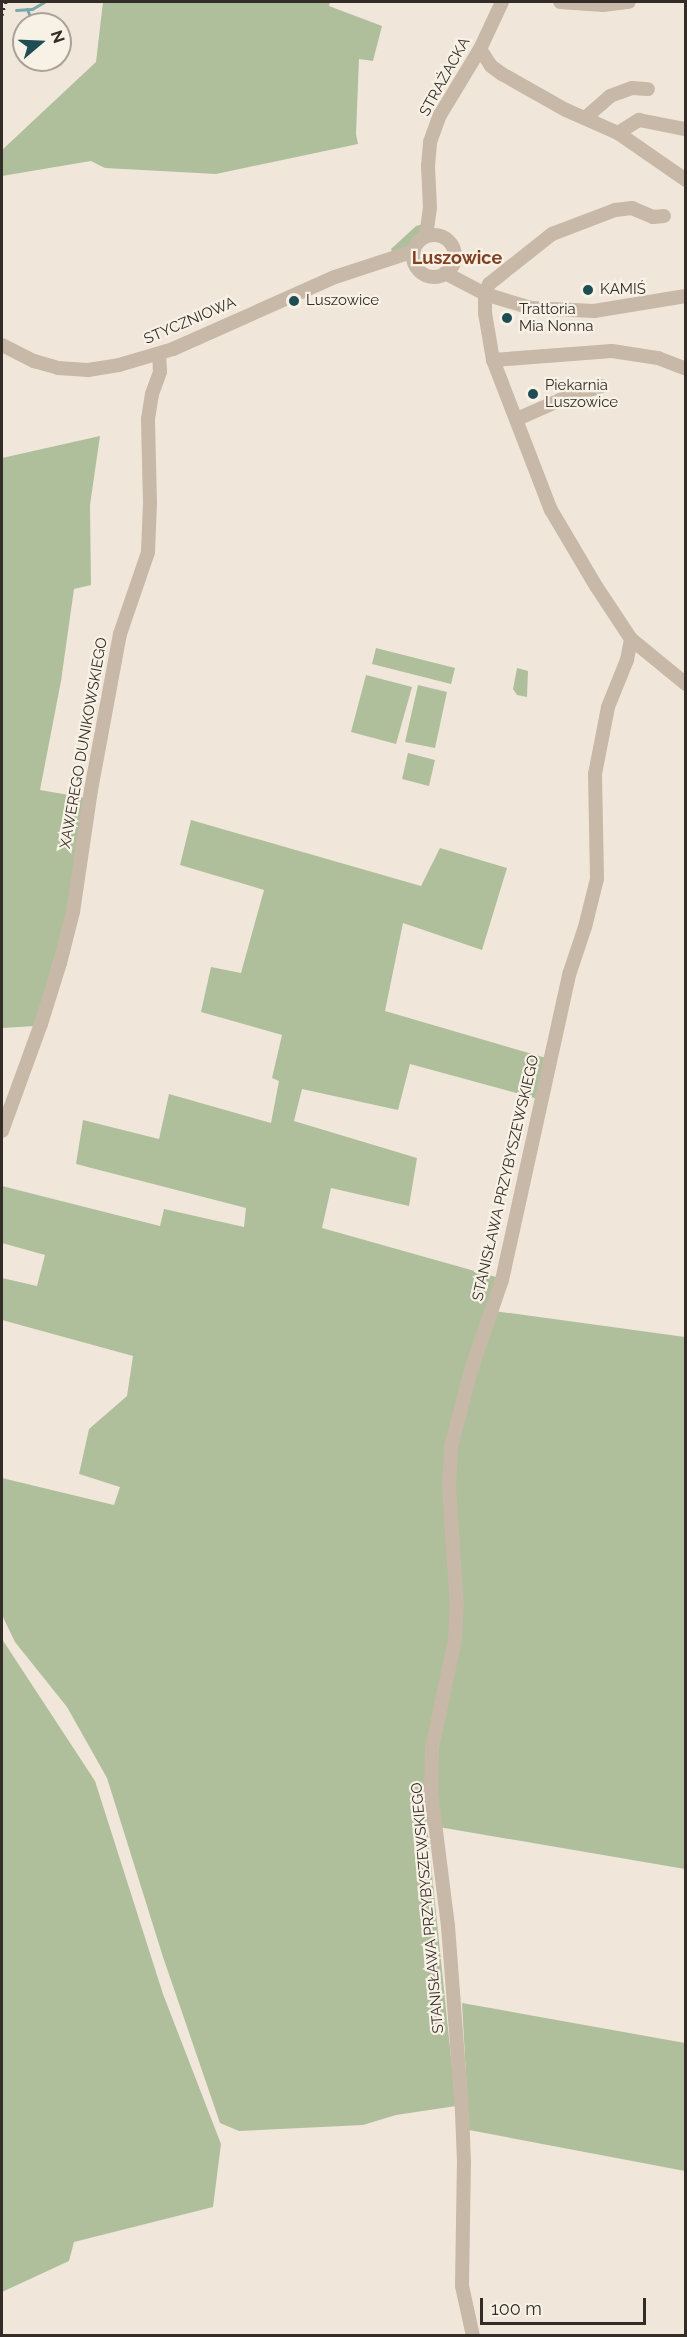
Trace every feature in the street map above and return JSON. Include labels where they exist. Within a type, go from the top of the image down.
[{"type":"street","name":"STRAŻACKA","points":[[433,236],[430,208],[430,141],[440,115],[480,49],[502,2]]},
{"type":"street","points":[[560,2],[603,5],[628,2]]},
{"type":"street","points":[[480,49],[491,66],[502,74],[550,102],[618,133],[686,180]]},
{"type":"street","points":[[585,118],[609,96],[632,88],[648,89]]},
{"type":"street","points":[[618,133],[639,120],[685,129]]},
{"type":"street","points":[[664,216],[653,217],[633,208],[615,210],[561,229],[489,284],[485,294],[487,333],[493,360],[551,510],[596,586],[631,639],[686,684]]},
{"type":"street","points":[[445,273],[454,260],[454,250],[449,241],[433,236],[421,240],[415,257],[428,276],[445,273],[485,294],[531,308],[594,311],[686,296]]},
{"type":"street","name":"STYCZNIOWA","points":[[2,345],[46,365],[72,370],[104,368],[159,354],[334,277],[386,261],[415,257]]},
{"type":"street","points":[[454,260],[473,286]]},
{"type":"street","points":[[493,360],[612,351],[658,358],[686,369]]},
{"type":"street","name":"XAWEREGO DUNIKOWSKIEGO","points":[[2,1131],[41,1024],[73,912],[91,790],[120,634],[148,552],[150,490],[148,418],[160,372],[159,354]]},
{"type":"street","points":[[517,419],[560,400],[602,386]]},
{"type":"street","name":"STANISŁAWA PRZYBYSZEWSKIEGO","points":[[473,2336],[462,2286],[464,2162],[462,2112],[448,1926],[432,1792],[432,1748],[454,1640],[457,1607],[449,1488],[451,1447],[471,1370],[502,1280],[570,972],[585,927],[597,879],[595,774],[608,707],[627,660],[631,639]]},
{"type":"green space","points":[[103,2],[330,2],[329,6],[382,26],[373,61],[359,59],[356,134],[358,144],[216,174],[105,168],[91,161],[2,176],[2,150],[96,62]]},
{"type":"green space","points":[[424,224],[420,237],[413,246],[392,252],[391,249],[416,226]]},
{"type":"green space","points":[[100,436],[90,505],[91,585],[74,589],[61,681],[40,790],[86,798],[69,906],[35,1026],[2,1028],[2,458]]},
{"type":"green space","points":[[376,648],[455,668],[451,684],[372,664]]},
{"type":"green space","points":[[517,668],[528,671],[527,697],[517,695],[513,689]]},
{"type":"green space","points":[[366,675],[412,687],[396,744],[351,732]]},
{"type":"green space","points":[[418,685],[447,692],[435,748],[405,742]]},
{"type":"green space","points":[[408,753],[435,760],[429,786],[402,779]]},
{"type":"green space","points":[[191,820],[421,886],[440,848],[507,868],[482,950],[403,923],[385,1011],[546,1058],[538,1099],[410,1064],[398,1110],[302,1089],[294,1121],[417,1158],[409,1206],[331,1188],[322,1228],[496,1277],[487,1310],[685,1337],[685,1869],[427,1825],[456,2106],[396,2115],[363,2125],[239,2131],[220,2123],[163,1957],[107,1778],[67,1707],[15,1642],[2,1615],[2,1478],[114,1505],[120,1487],[79,1474],[89,1429],[127,1396],[133,1356],[2,1320],[2,1278],[37,1286],[45,1255],[2,1243],[2,1186],[160,1226],[164,1209],[244,1227],[246,1208],[76,1164],[83,1120],[159,1139],[169,1094],[271,1123],[279,1081],[272,1078],[282,1035],[201,1012],[211,967],[241,973],[264,890],[180,865]]},
{"type":"green space","points":[[2,1639],[95,1781],[163,1994],[221,2144],[213,2207],[74,2242],[69,2261],[2,2292]]},
{"type":"green space","points":[[462,2003],[685,2043],[685,2171],[469,2130]]},
{"type":"waterway","points":[[16,10],[32,9],[44,2]]},
{"type":"railway","points":[[2,15],[6,2]]},
{"type":"place","name":"KAMIŚ","points":[[588,290]]},
{"type":"place","name":"Luszowice","points":[[294,301]]},
{"type":"place","name":"Trattoria Mia Nonna","points":[[507,318]]},
{"type":"place","name":"Piekarnia Luszowice","points":[[533,394]]},
{"type":"district","name":"Luszowice","points":[[457,258]]}]
